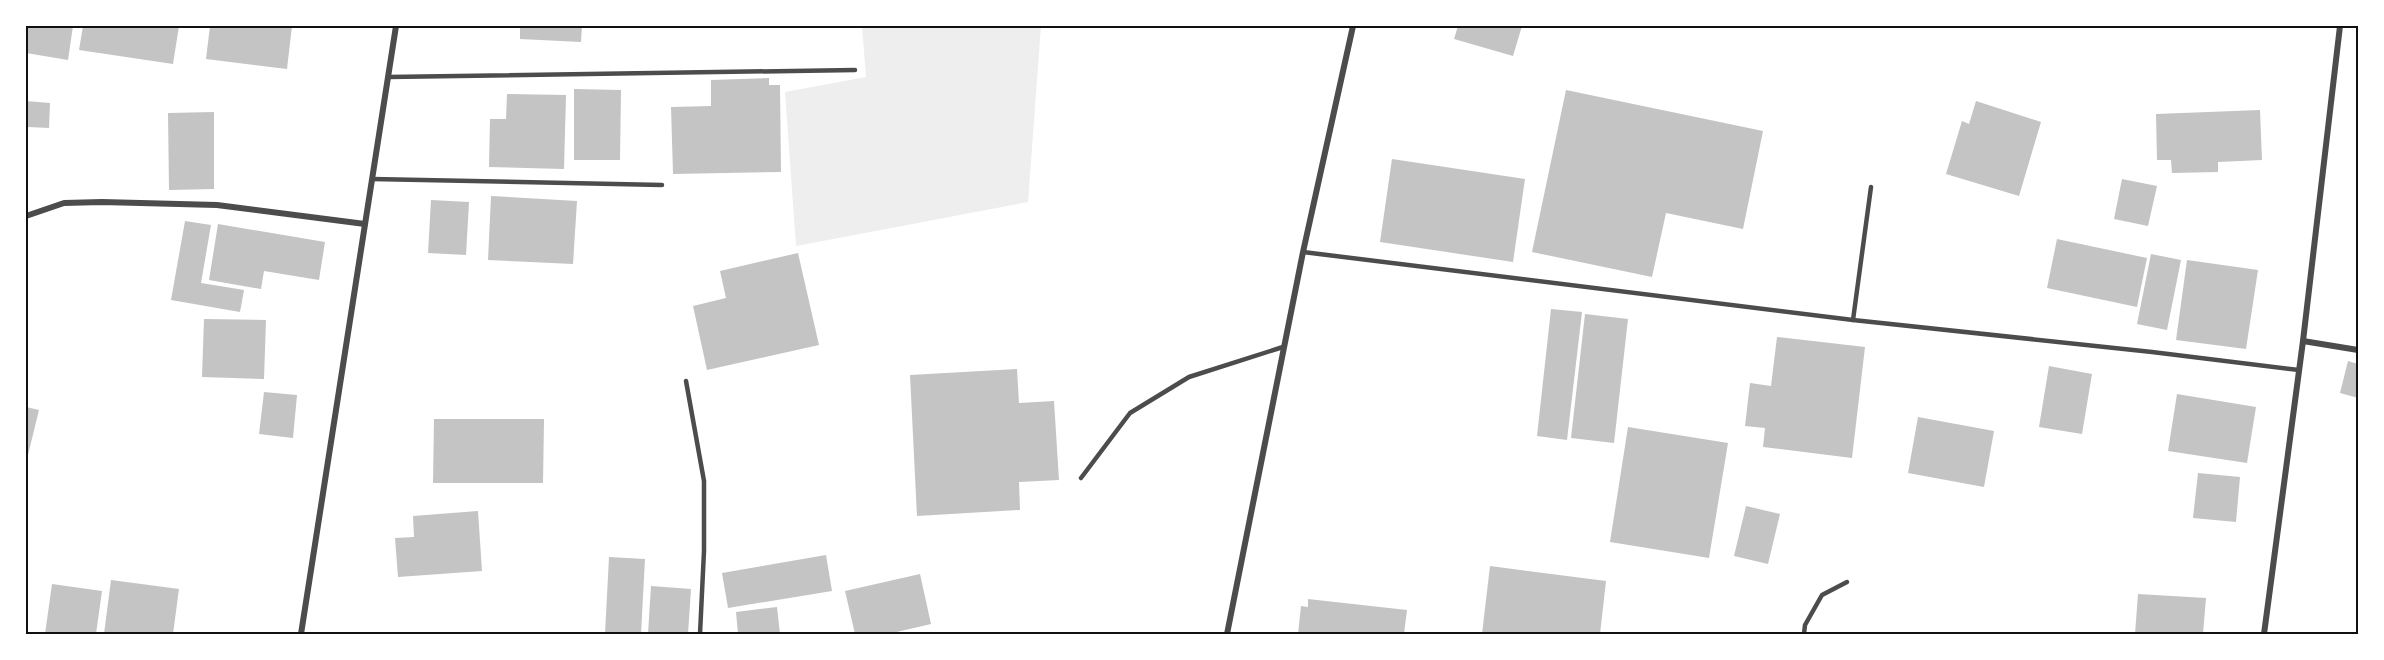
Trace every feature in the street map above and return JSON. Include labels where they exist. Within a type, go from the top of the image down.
[{"type":"street","points":[[302,634],[396,26]]},
{"type":"street","points":[[1227,634],[1283,347],[1353,26]]},
{"type":"street","points":[[2264,634],[2303,341],[2340,26]]},
{"type":"street","points":[[26,216],[64,203],[113,202],[217,205],[365,224]]},
{"type":"street","points":[[2303,341],[2358,350]]},
{"type":"lane","points":[[388,76],[855,70]]},
{"type":"lane","points":[[372,178],[662,185]]},
{"type":"lane","points":[[1853,320],[1871,187]]},
{"type":"lane","points":[[1303,252],[1853,320],[2299,370]]},
{"type":"lane","points":[[1081,478],[1130,413],[1189,377],[1283,347]]},
{"type":"lane","points":[[687,381],[704,481],[704,551],[700,634]]},
{"type":"lane","points":[[1804,634],[1805,626],[1822,595],[1847,582]]},
{"type":"shaded area","points":[[862,26],[1041,26],[1028,202],[796,246],[785,92],[866,77]]},
{"type":"building","points":[[26,26],[73,26],[68,60],[26,53]]},
{"type":"building","points":[[83,26],[179,26],[173,64],[79,50]]},
{"type":"building","points":[[210,26],[292,26],[287,69],[206,59]]},
{"type":"building","points":[[520,26],[582,26],[581,42],[520,39]]},
{"type":"building","points":[[1458,26],[1522,26],[1513,56],[1454,39]]},
{"type":"building","points":[[769,78],[769,85],[780,85],[781,172],[673,174],[671,107],[711,106],[711,80]]},
{"type":"building","points":[[574,89],[621,90],[620,160],[574,160]]},
{"type":"building","points":[[1566,90],[1763,131],[1743,229],[1666,213],[1652,277],[1532,252]]},
{"type":"building","points":[[507,94],[566,95],[564,169],[489,167],[490,119],[506,119]]},
{"type":"building","points":[[26,101],[50,103],[49,128],[28,127],[27,145],[26,145]]},
{"type":"building","points":[[1976,101],[2041,122],[2019,196],[1946,174],[1962,121],[1969,124]]},
{"type":"building","points":[[2260,110],[2262,160],[2218,162],[2218,172],[2172,173],[2171,160],[2157,160],[2156,114]]},
{"type":"building","points":[[214,112],[214,189],[169,190],[168,113]]},
{"type":"building","points":[[1392,159],[1525,179],[1513,262],[1380,242]]},
{"type":"building","points":[[2122,179],[2157,186],[2148,226],[2114,219]]},
{"type":"building","points":[[491,196],[577,201],[573,264],[488,260]]},
{"type":"building","points":[[431,200],[469,202],[466,255],[428,253]]},
{"type":"building","points":[[185,221],[211,225],[201,283],[244,290],[240,312],[171,300]]},
{"type":"building","points":[[218,224],[325,242],[319,280],[264,271],[261,289],[209,280]]},
{"type":"building","points":[[2057,239],[2147,258],[2137,307],[2047,288]]},
{"type":"building","points":[[798,253],[819,345],[707,370],[693,306],[726,298],[720,271]]},
{"type":"building","points":[[2151,254],[2181,260],[2167,330],[2137,324]]},
{"type":"building","points":[[2187,260],[2258,270],[2246,349],[2176,340]]},
{"type":"building","points":[[1551,309],[1582,312],[1567,440],[1537,436]]},
{"type":"building","points":[[1585,314],[1628,319],[1614,443],[1571,438]]},
{"type":"building","points":[[204,319],[266,320],[264,379],[202,377]]},
{"type":"building","points":[[1777,337],[1865,347],[1852,458],[1763,447],[1765,428],[1745,426],[1750,383],[1771,386]]},
{"type":"building","points":[[2348,361],[2358,364],[2358,398],[2340,393]]},
{"type":"building","points":[[2049,366],[2092,374],[2082,434],[2039,427]]},
{"type":"building","points":[[1017,369],[1019,403],[1054,401],[1059,480],[1019,482],[1020,510],[917,516],[910,375]]},
{"type":"building","points":[[264,392],[297,395],[293,438],[259,434]]},
{"type":"building","points":[[2177,394],[2256,407],[2247,463],[2168,451]]},
{"type":"building","points":[[26,407],[39,410],[26,463]]},
{"type":"building","points":[[1918,417],[1994,431],[1984,487],[1908,473]]},
{"type":"building","points":[[434,419],[544,419],[543,483],[433,483]]},
{"type":"building","points":[[1628,427],[1728,443],[1709,558],[1610,542]]},
{"type":"building","points":[[2198,473],[2240,477],[2236,522],[2193,518]]},
{"type":"building","points":[[1746,506],[1780,514],[1768,564],[1734,556]]},
{"type":"building","points":[[478,511],[482,571],[398,577],[395,538],[414,537],[413,516]]},
{"type":"building","points":[[826,555],[832,591],[728,608],[722,573]]},
{"type":"building","points":[[609,557],[645,559],[641,634],[605,634]]},
{"type":"building","points":[[1490,566],[1606,581],[1600,634],[1482,634]]},
{"type":"building","points":[[920,574],[931,624],[888,634],[855,634],[845,591]]},
{"type":"building","points":[[111,580],[179,589],[173,634],[104,634]]},
{"type":"building","points":[[52,584],[102,591],[96,634],[45,634]]},
{"type":"building","points":[[651,586],[691,589],[688,634],[648,634]]},
{"type":"building","points":[[2138,594],[2206,598],[2203,634],[2135,634]]},
{"type":"building","points":[[1308,599],[1407,610],[1404,634],[1298,634],[1301,606],[1308,607]]},
{"type":"building","points":[[777,607],[780,634],[738,634],[736,612]]}]
